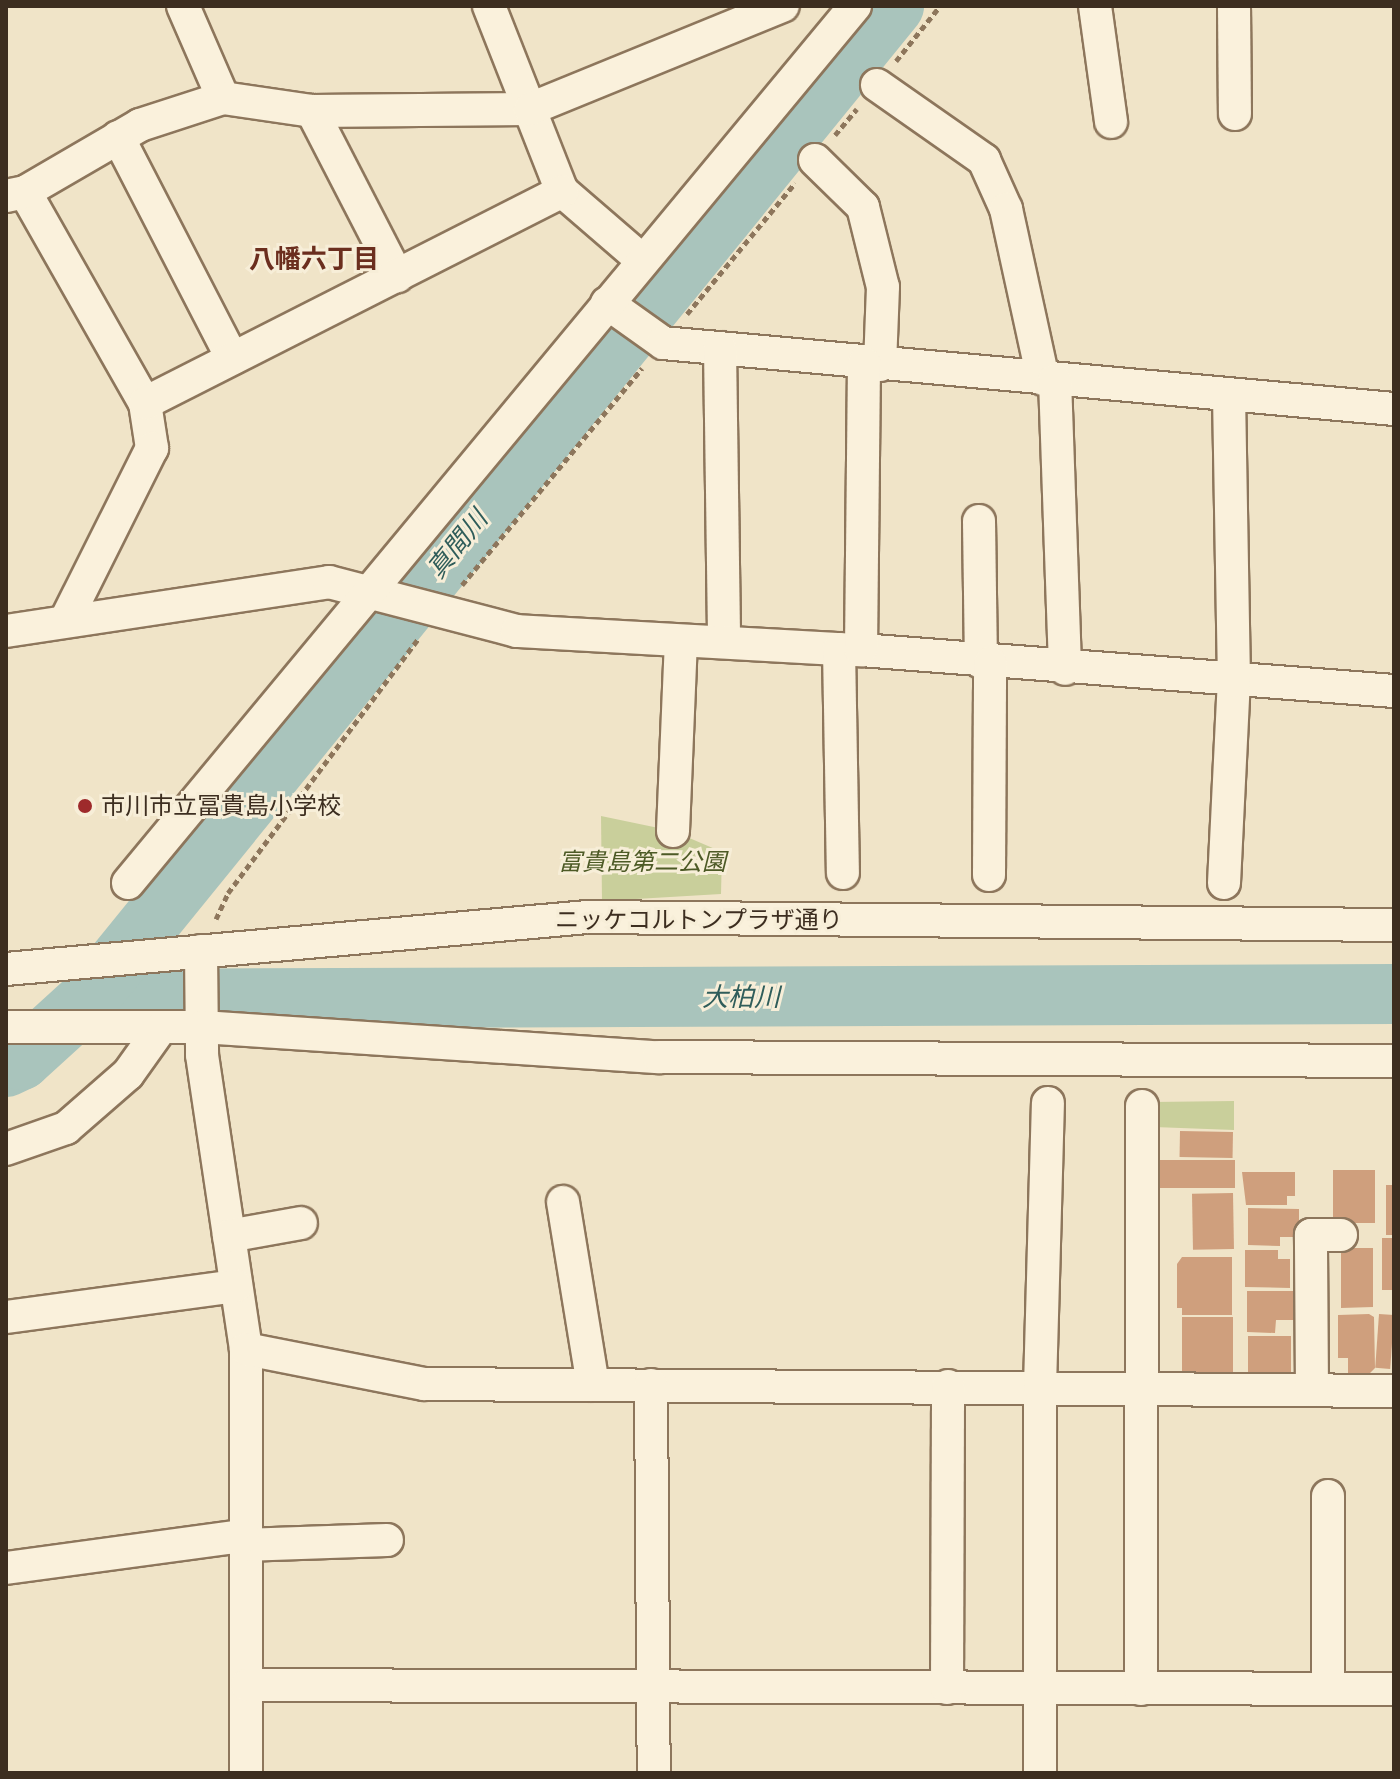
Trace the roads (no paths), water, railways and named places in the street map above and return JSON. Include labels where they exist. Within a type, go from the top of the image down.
[{"type":"street","points":[[183,6],[223,98]]},
{"type":"street","points":[[489,6],[562,191],[642,260]]},
{"type":"street","points":[[66,620],[152,448],[145,403],[15,194],[118,137],[223,98],[312,111],[530,109],[783,6]]},
{"type":"street","points":[[1095,6],[1111,122]]},
{"type":"street","points":[[1234,6],[1235,114]]},
{"type":"street","points":[[128,883],[846,8]]},
{"type":"street","points":[[877,85],[984,160],[1006,209],[1049,379],[1065,669]]},
{"type":"street","points":[[312,111],[397,276]]},
{"type":"street","points":[[118,137],[232,358]]},
{"type":"street","points":[[815,160],[863,207],[883,287],[872,364],[850,649],[843,873]]},
{"type":"street","points":[[145,403],[562,191]]},
{"type":"street","points":[[607,303],[663,343],[1394,409]]},
{"type":"street","points":[[720,348],[724,642]]},
{"type":"street","points":[[1224,883],[1234,681],[1229,395]]},
{"type":"street","points":[[979,521],[986,662],[989,875]]},
{"type":"street","points":[[6,631],[329,582],[368,589],[438,613],[517,631],[850,649],[1065,669],[1394,691]]},
{"type":"street","points":[[673,831],[681,641]]},
{"type":"street","name":"ニッケコルトンプラザ通り","points":[[6,969],[588,917],[1394,925]]},
{"type":"street","points":[[186,953],[202,1027],[246,1349],[243,1540],[246,1773]]},
{"type":"street","points":[[6,1027],[202,1027],[659,1057],[1394,1061]]},
{"type":"street","points":[[6,1149],[66,1128],[128,1074],[157,1029]]},
{"type":"street","points":[[1040,1773],[1040,1387],[1048,1103]]},
{"type":"street","points":[[1141,1689],[1142,1106]]},
{"type":"street","points":[[563,1202],[593,1385]]},
{"type":"street","points":[[229,1236],[301,1223]]},
{"type":"street","points":[[1312,1390],[1311,1235],[1341,1235]]},
{"type":"street","points":[[6,1317],[236,1286]]},
{"type":"street","points":[[246,1349],[424,1384],[1394,1391]]},
{"type":"street","points":[[651,1385],[656,1687],[654,1773]]},
{"type":"street","points":[[947,1688],[948,1386]]},
{"type":"street","points":[[1328,1496],[1328,1689]]},
{"type":"street","points":[[6,1568],[243,1540],[387,1540]]},
{"type":"street","points":[[247,1685],[1394,1689]]},
{"type":"waterway","name":"真間川","points":[[6,1067],[21,1060],[88,999],[894,6]]},
{"type":"waterway","name":"大柏川","points":[[88,999],[1394,994]]},
{"type":"place","name":"市川市立冨貴島小学校","points":[[85,806]]},
{"type":"district","name":"八幡六丁目","points":[[314,259]]},
{"type":"park label","name":"富貴島第二公園","points":[[642,862]]}]
